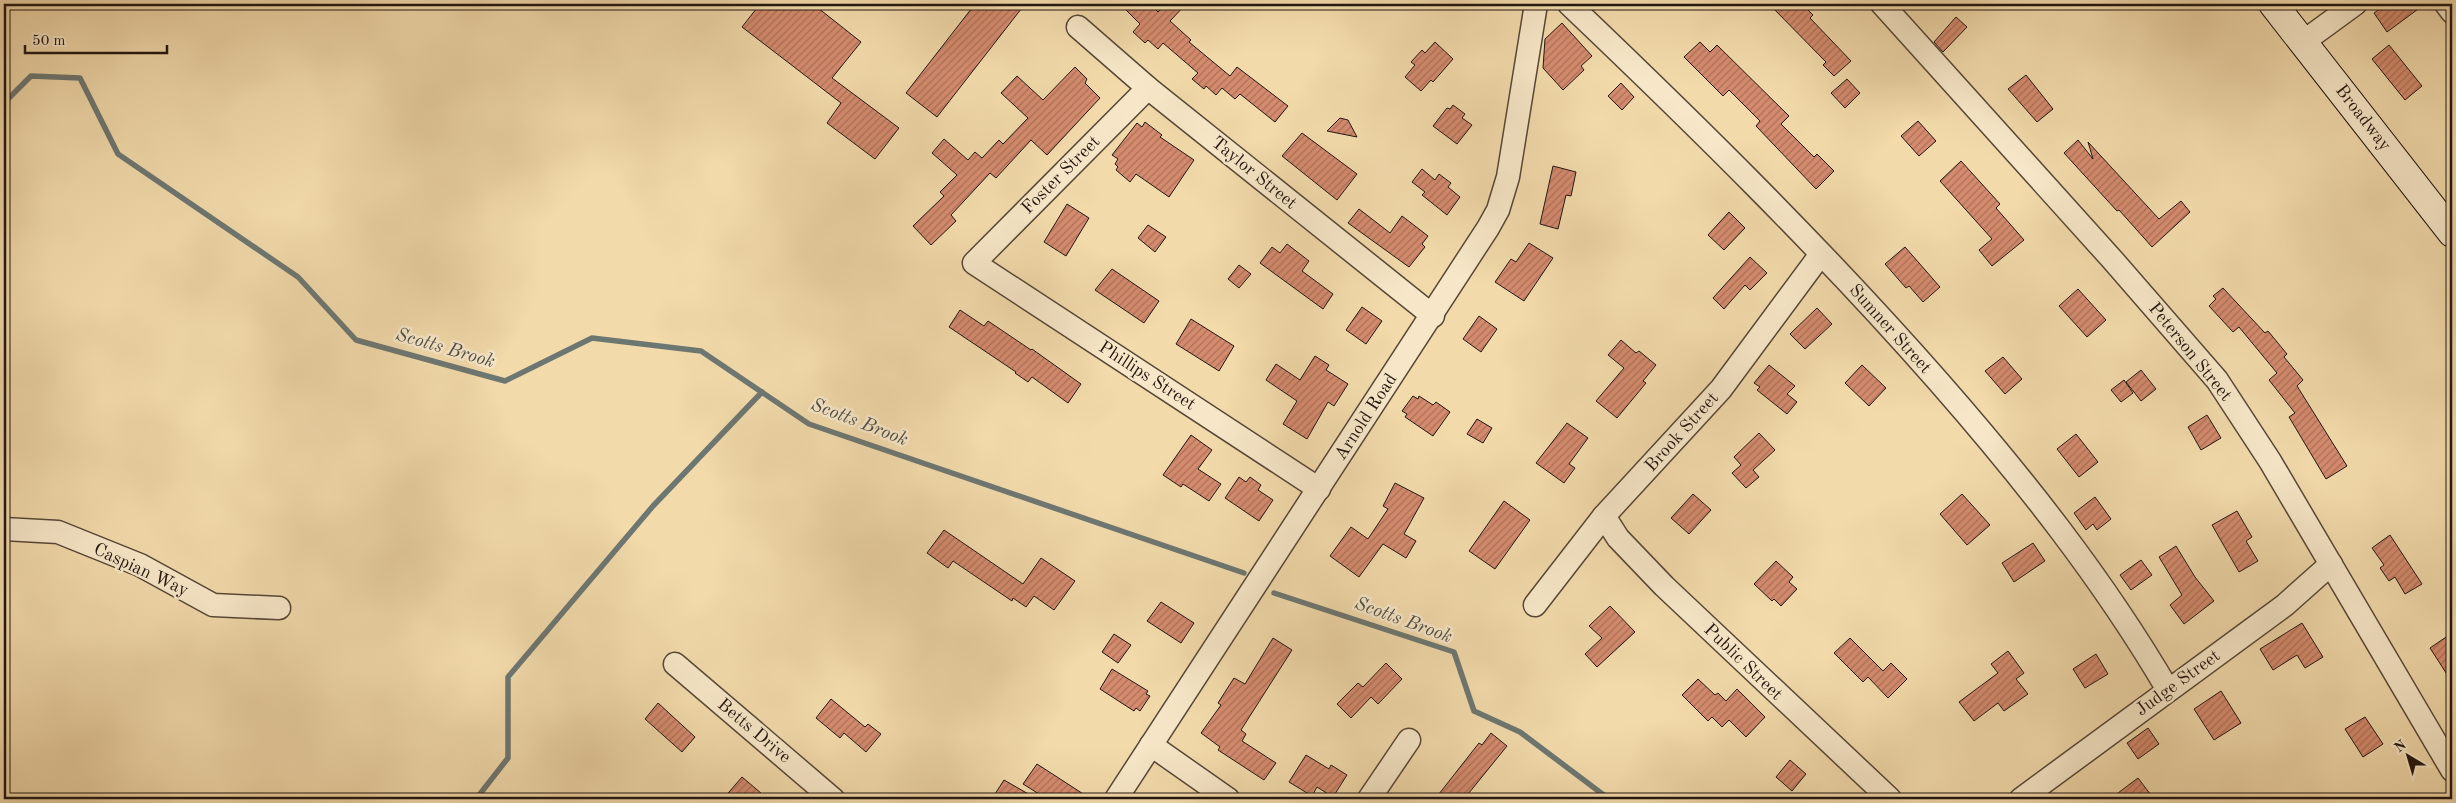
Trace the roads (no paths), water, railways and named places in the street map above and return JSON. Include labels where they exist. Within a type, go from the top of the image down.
[{"type":"street","name":"Arnold Road","points":[[1116,799],[1433,316],[1488,228],[1504,194],[1513,158],[1536,4]]},
{"type":"street","name":"Sumner Street","points":[[1569,4],[1759,189],[1892,329],[2001,454],[2080,554],[2168,690]]},
{"type":"street","name":"Peterson Street","points":[[1882,4],[2110,257],[2216,380],[2270,461],[2452,770]]},
{"type":"street","name":"Broadway","points":[[2272,4],[2452,233]]},
{"type":"street","points":[[2303,42],[2354,4]]},
{"type":"street","points":[[2446,4],[2452,12]]},
{"type":"street","name":"Taylor Street","points":[[1078,27],[1148,88],[1433,316]]},
{"type":"street","name":"Foster Street","points":[[974,264],[1005,230],[1148,88]]},
{"type":"street","name":"Brook Street","points":[[1535,605],[1604,516],[1721,389],[1821,254]]},
{"type":"street","name":"Phillips Street","points":[[974,264],[1319,489]]},
{"type":"street","name":"Public Street","points":[[1604,516],[1618,538],[1664,586],[1890,799]]},
{"type":"street","name":"Caspian Way","points":[[4,530],[58,532],[140,565],[213,605],[279,608]]},
{"type":"street","name":"Judge Street","points":[[2022,799],[2285,605],[2331,564]]},
{"type":"street","name":"Betts Drive","points":[[675,664],[833,799]]},
{"type":"street","points":[[1369,799],[1409,740]]},
{"type":"street","points":[[1152,745],[1228,799]]},
{"type":"waterway","name":"Scotts Brook","points":[[4,103],[31,76],[80,78],[118,154],[298,277],[356,340],[505,381],[592,338],[701,351],[809,424],[1244,573]]},
{"type":"waterway","points":[[476,799],[508,758],[508,677],[653,506],[762,392]]},
{"type":"waterway","name":"Scotts Brook","points":[[1274,593],[1454,652],[1474,711],[1520,732],[1609,799]]}]
